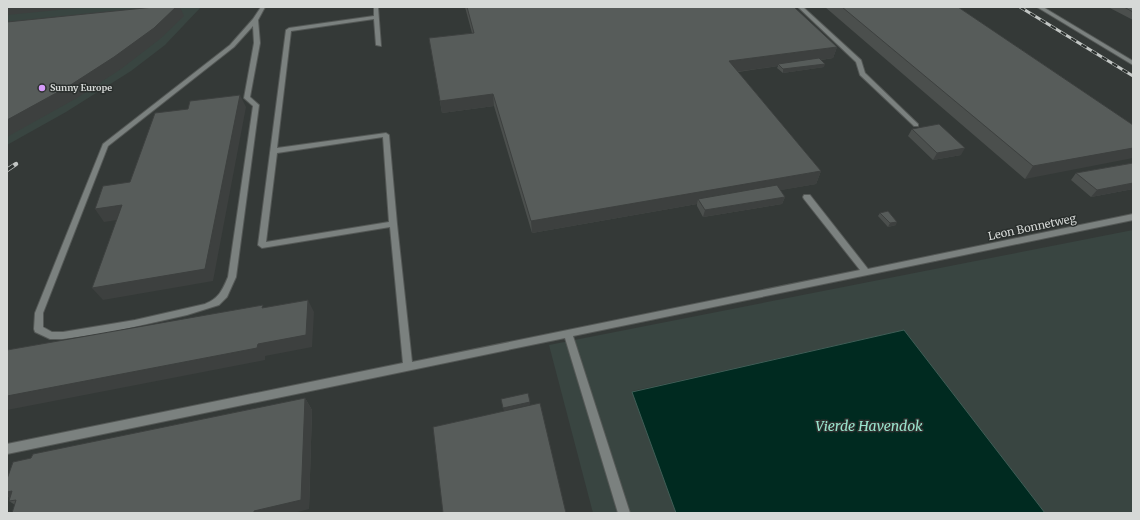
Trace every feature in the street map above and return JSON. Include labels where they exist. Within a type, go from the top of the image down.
[{"type":"street","points":[[255,20],[257,43],[247,98],[256,105],[232,277],[226,293],[216,303],[195,311],[73,335],[51,336],[38,329],[39,313],[105,145],[232,46],[255,20],[263,7]]},
{"type":"street","points":[[376,7],[379,45]]},
{"type":"street","points":[[800,7],[859,60],[862,74],[916,125]]},
{"type":"street","points":[[1039,7],[1133,62]]},
{"type":"street","points":[[376,17],[289,30],[262,245],[393,224]]},
{"type":"street","points":[[274,151],[386,135],[393,224],[408,367]]},
{"type":"street","points":[[807,197],[866,272]]},
{"type":"street","name":"Leon Bonnetweg","points":[[7,449],[1133,217]]},
{"type":"street","points":[[568,334],[624,513]]},
{"type":"shaded area","points":[[7,7],[201,7],[165,45],[131,71],[66,112],[7,145]]},
{"type":"shaded area","points":[[1133,230],[1133,513],[1045,513],[904,330],[632,391],[676,513],[593,513],[549,345]]},
{"type":"water","name":"Vierde Havendok","points":[[904,330],[1045,513],[676,513],[632,392]]},
{"type":"building","points":[[154,7],[176,7],[154,28],[114,57],[69,86],[7,120],[7,22]]},
{"type":"building","points":[[467,7],[794,7],[837,47],[729,61],[821,171],[531,221],[493,94],[440,101],[429,38],[474,33]]},
{"type":"building","points":[[842,7],[958,7],[1133,125],[1133,148],[1033,166]]},
{"type":"building","points":[[1124,7],[1133,7],[1133,12]]},
{"type":"building","points":[[819,58],[825,64],[783,69],[778,64]]},
{"type":"building","points":[[240,95],[205,269],[92,288],[122,205],[95,209],[103,186],[130,182],[155,113],[188,109],[190,101]]},
{"type":"building","points":[[939,124],[965,148],[937,153],[912,129]]},
{"type":"building","points":[[1133,163],[1133,183],[1097,190],[1076,173]]},
{"type":"building","points":[[777,185],[785,197],[705,210],[698,199]]},
{"type":"building","points":[[888,211],[897,222],[890,223],[880,213]]},
{"type":"building","points":[[308,300],[306,335],[258,344],[257,348],[7,396],[7,350],[263,305],[262,308]]},
{"type":"building","points":[[528,393],[530,402],[503,408],[501,399]]},
{"type":"building","points":[[305,398],[301,500],[254,511],[254,513],[12,513],[16,500],[9,501],[12,491],[7,492],[7,479],[13,462],[31,458],[33,454]]},
{"type":"building","points":[[540,403],[566,513],[443,513],[433,427]]},
{"type":"railway","points":[[1020,7],[1133,76]]},
{"type":"railway","points":[[7,170],[16,164]]},
{"type":"place","name":"Sunny Europe","points":[[42,88]]}]
